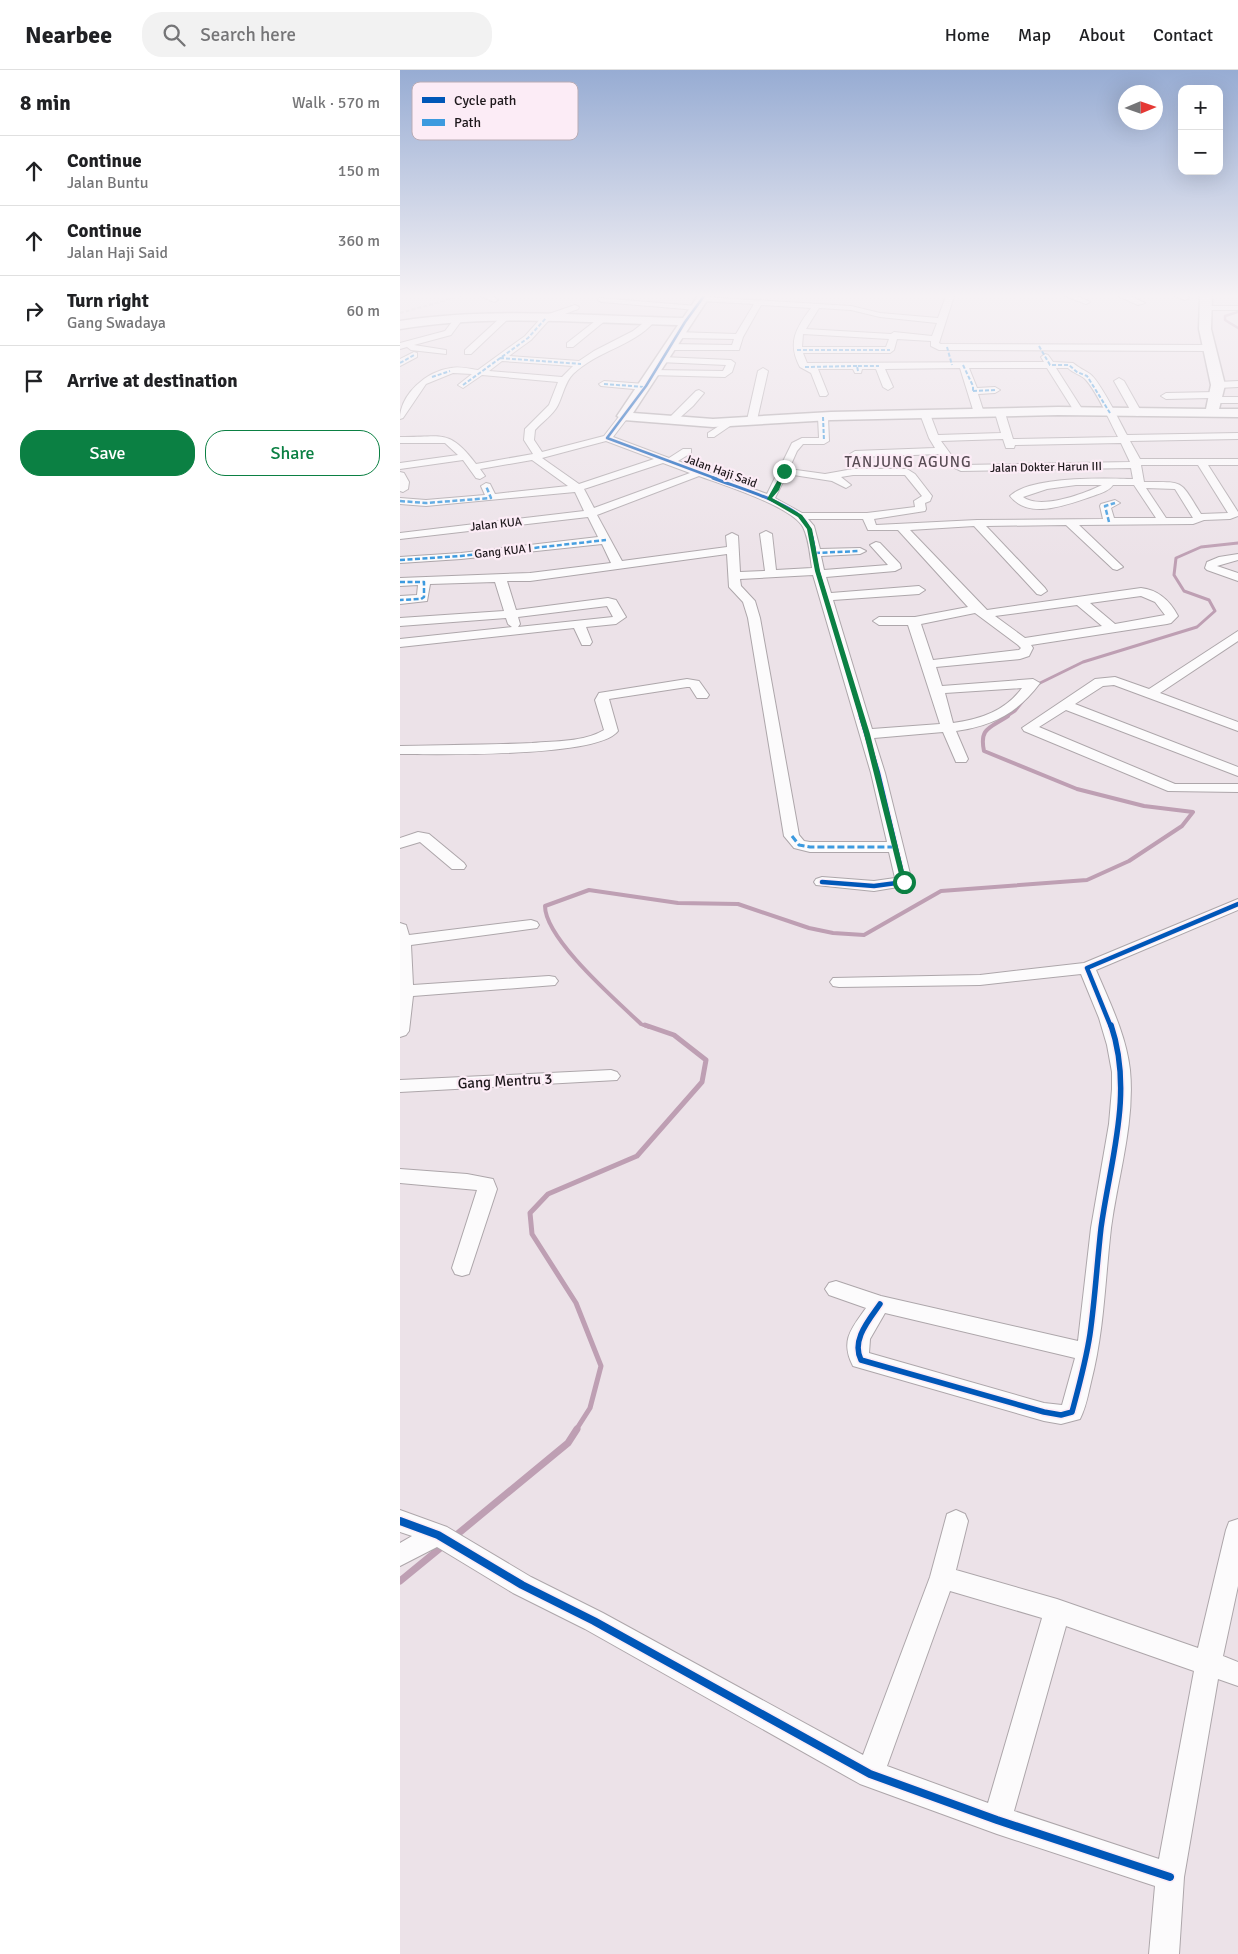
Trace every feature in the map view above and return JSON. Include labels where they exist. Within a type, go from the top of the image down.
[{"type":"street","points":[[400,416],[405,400],[421,384]]},
{"type":"street","points":[[562,384],[553,406],[530,429],[528,439],[536,456],[578,488],[619,566]]},
{"type":"street","points":[[604,384],[644,387]]},
{"type":"street","points":[[400,440],[446,441],[451,443],[477,472],[606,438],[646,384]]},
{"type":"street","points":[[752,420],[760,384]]},
{"type":"street","points":[[820,384],[824,394]]},
{"type":"street","points":[[970,384],[973,391],[972,395],[980,413]]},
{"type":"street","points":[[1062,384],[1080,412]]},
{"type":"street","points":[[1093,384],[1125,439],[1136,464],[1139,484],[1163,521]]},
{"type":"street","points":[[1121,384],[1137,413]]},
{"type":"street","points":[[1213,384],[1215,399]]},
{"type":"street","points":[[624,416],[730,422],[925,414],[1137,413],[1215,399],[1238,384]]},
{"type":"street","points":[[973,391],[995,390]]},
{"type":"street","points":[[672,420],[690,404],[698,393]]},
{"type":"street","points":[[1166,396],[1238,400]]},
{"type":"street","points":[[1215,399],[1238,413]]},
{"type":"street","points":[[1000,413],[1019,467]]},
{"type":"street","name":"Jalan Dokter Harun III","points":[[925,414],[934,438],[958,467],[989,472],[1019,467],[1238,462]]},
{"type":"street","points":[[770,499],[797,444],[801,442],[824,441],[823,417]]},
{"type":"street","points":[[711,435],[730,422]]},
{"type":"street","points":[[934,438],[1125,439],[1238,436]]},
{"type":"street","name":"Jalan Haji Said","points":[[606,438],[770,499],[800,516]]},
{"type":"street","points":[[400,501],[426,503],[578,488],[666,461],[687,451]]},
{"type":"street","points":[[854,460],[855,454],[944,451]]},
{"type":"street","points":[[400,466],[464,457]]},
{"type":"street","points":[[867,516],[872,528],[977,523],[1193,521],[1198,520],[1198,517],[1230,516],[1234,514],[1201,462]]},
{"type":"street","points":[[784,471],[828,476],[840,480],[846,485]]},
{"type":"street","points":[[800,516],[867,516],[919,510],[921,509],[919,501],[926,499],[926,496],[907,472],[852,472],[828,476]]},
{"type":"street","name":"Jalan KUA","points":[[400,536],[592,513],[699,473]]},
{"type":"street","points":[[400,475],[404,482],[402,489]]},
{"type":"street","points":[[1107,482],[1108,485],[1104,488],[1045,507],[1027,504],[1015,496],[1053,483],[1107,482],[1177,486],[1198,517]]},
{"type":"street","points":[[486,486],[491,498]]},
{"type":"street","points":[[1109,522],[1105,506],[1115,503]]},
{"type":"street","points":[[800,516],[810,529],[818,572],[867,734],[904,882],[874,886],[822,882]]},
{"type":"street","points":[[977,523],[1041,591]]},
{"type":"street","points":[[1070,523],[1117,567]]},
{"type":"street","points":[[901,527],[982,612],[1023,642],[1027,648],[1024,653],[1020,654],[928,664]]},
{"type":"street","points":[[766,534],[772,574]]},
{"type":"street","points":[[732,536],[734,588],[749,601],[754,618],[792,836],[799,845],[810,847],[896,847]]},
{"type":"street","name":"Gang KUA I","points":[[400,560],[461,556],[606,540]]},
{"type":"street","points":[[734,576],[895,568],[894,564],[876,545]]},
{"type":"street","points":[[400,582],[500,579],[619,566],[733,550]]},
{"type":"street","points":[[815,553],[860,551]]},
{"type":"street","points":[[1238,557],[1223,559],[1211,564],[1211,568],[1238,577]]},
{"type":"street","points":[[500,579],[516,630]]},
{"type":"street","points":[[400,600],[423,598],[424,582]]},
{"type":"street","points":[[825,597],[920,590]]},
{"type":"street","points":[[879,621],[915,620],[1081,602],[1134,592],[1148,592],[1161,602],[1172,616],[1167,620],[1111,627],[1023,642]]},
{"type":"street","points":[[1081,602],[1111,627]]},
{"type":"street","points":[[400,622],[511,614],[612,603],[620,617],[616,620],[400,643]]},
{"type":"street","points":[[915,620],[914,625],[948,728],[961,759]]},
{"type":"street","points":[[578,624],[586,642]]},
{"type":"street","points":[[1150,694],[1238,635]]},
{"type":"street","points":[[1236,723],[1115,681],[1104,680],[1029,728],[1173,788],[1238,788]]},
{"type":"street","points":[[400,750],[526,747],[586,742],[604,737],[611,731],[602,700],[604,696],[687,683],[694,684],[702,695]]},
{"type":"street","points":[[867,734],[948,728],[985,721],[1011,709],[1033,684],[937,690]]},
{"type":"street","points":[[1064,705],[1238,772]]},
{"type":"street","points":[[400,843],[423,837],[458,866]]},
{"type":"street","points":[[839,982],[980,980],[1087,968],[1238,904]]},
{"type":"street","points":[[400,1031],[405,991],[401,937],[531,925]]},
{"type":"street","points":[[880,1304],[858,1342],[856,1350],[861,1360],[1044,1412],[1061,1414],[1072,1412],[1087,1352],[1104,1211],[1116,1145],[1121,1080],[1119,1056],[1110,1020],[1087,968]]},
{"type":"street","points":[[405,991],[549,981]]},
{"type":"street","name":"Gang Mentru 3","points":[[400,1086],[611,1076]]},
{"type":"street","points":[[400,1176],[467,1180],[486,1184],[488,1189],[462,1268]]},
{"type":"street","points":[[836,1289],[880,1304],[1087,1352]]},
{"type":"street","points":[[400,1521],[442,1537],[522,1585],[594,1621],[870,1774],[996,1820],[1170,1877]]},
{"type":"street","points":[[870,1774],[942,1577],[956,1521]]},
{"type":"street","points":[[1164,1954],[1170,1877],[1208,1663],[1238,1530]]},
{"type":"street","points":[[400,1555],[442,1537]]},
{"type":"street","points":[[942,1577],[1057,1611],[1238,1674]]},
{"type":"street","points":[[996,1820],[1057,1611]]},
{"type":"waterway","points":[[1036,685],[1083,662],[1197,627],[1215,611],[1209,600],[1184,591],[1174,575],[1176,558],[1201,547],[1238,543]]},
{"type":"waterway","points":[[1006,717],[1015,711],[1023,701]]},
{"type":"waterway","points":[[649,1027],[641,1024],[616,1001],[569,952],[548,920],[545,906],[589,890],[678,903],[738,904],[809,928],[833,933],[864,935],[941,891],[1087,880],[1129,861],[1182,826],[1193,812],[1144,806],[1077,789],[984,751],[983,738],[987,729],[1008,716]]},
{"type":"waterway","points":[[576,1430],[590,1408],[601,1366],[576,1303],[532,1234],[530,1213],[548,1194],[637,1156],[702,1082],[706,1060],[674,1035],[645,1025]]},
{"type":"waterway","points":[[454,1537],[568,1443],[577,1429]]},
{"type":"waterway","points":[[400,1581],[444,1545]]},
{"type":"marked path","points":[[604,384],[645,387]]},
{"type":"marked path","points":[[972,384],[973,392]]},
{"type":"marked path","points":[[1092,384],[1110,413]]},
{"type":"marked path","points":[[973,391],[995,390]]},
{"type":"marked path","points":[[823,417],[824,441]]},
{"type":"marked path","points":[[400,501],[426,503],[491,498],[486,486]]},
{"type":"marked path","points":[[1109,522],[1105,506],[1115,503]]},
{"type":"marked path","points":[[400,560],[461,556],[606,540]]},
{"type":"marked path","points":[[815,553],[860,551]]},
{"type":"marked path","points":[[400,582],[424,582],[424,597],[421,599],[400,600]]},
{"type":"marked path","points":[[792,836],[799,845],[810,847],[896,847]]},
{"type":"cycle path","points":[[647,384],[607,438],[769,499],[800,516],[808,526],[813,540],[818,571],[878,773],[904,882],[874,886],[822,882]]},
{"type":"cycle path","points":[[880,1304],[859,1339],[857,1347],[861,1360],[1044,1412],[1061,1415],[1072,1412],[1084,1368],[1090,1335],[1101,1228],[1121,1107],[1121,1072],[1113,1031],[1087,968],[1238,904]]},
{"type":"cycle path","points":[[400,1521],[438,1535],[522,1585],[594,1621],[870,1774],[997,1820],[1170,1877]]},
{"type":"district","name":"TANJUNG AGUNG","points":[[908,462]]},
{"type":"route","points":[[784,471],[779,485],[770,499],[800,516],[810,529],[818,571],[878,773],[904,882]]}]
